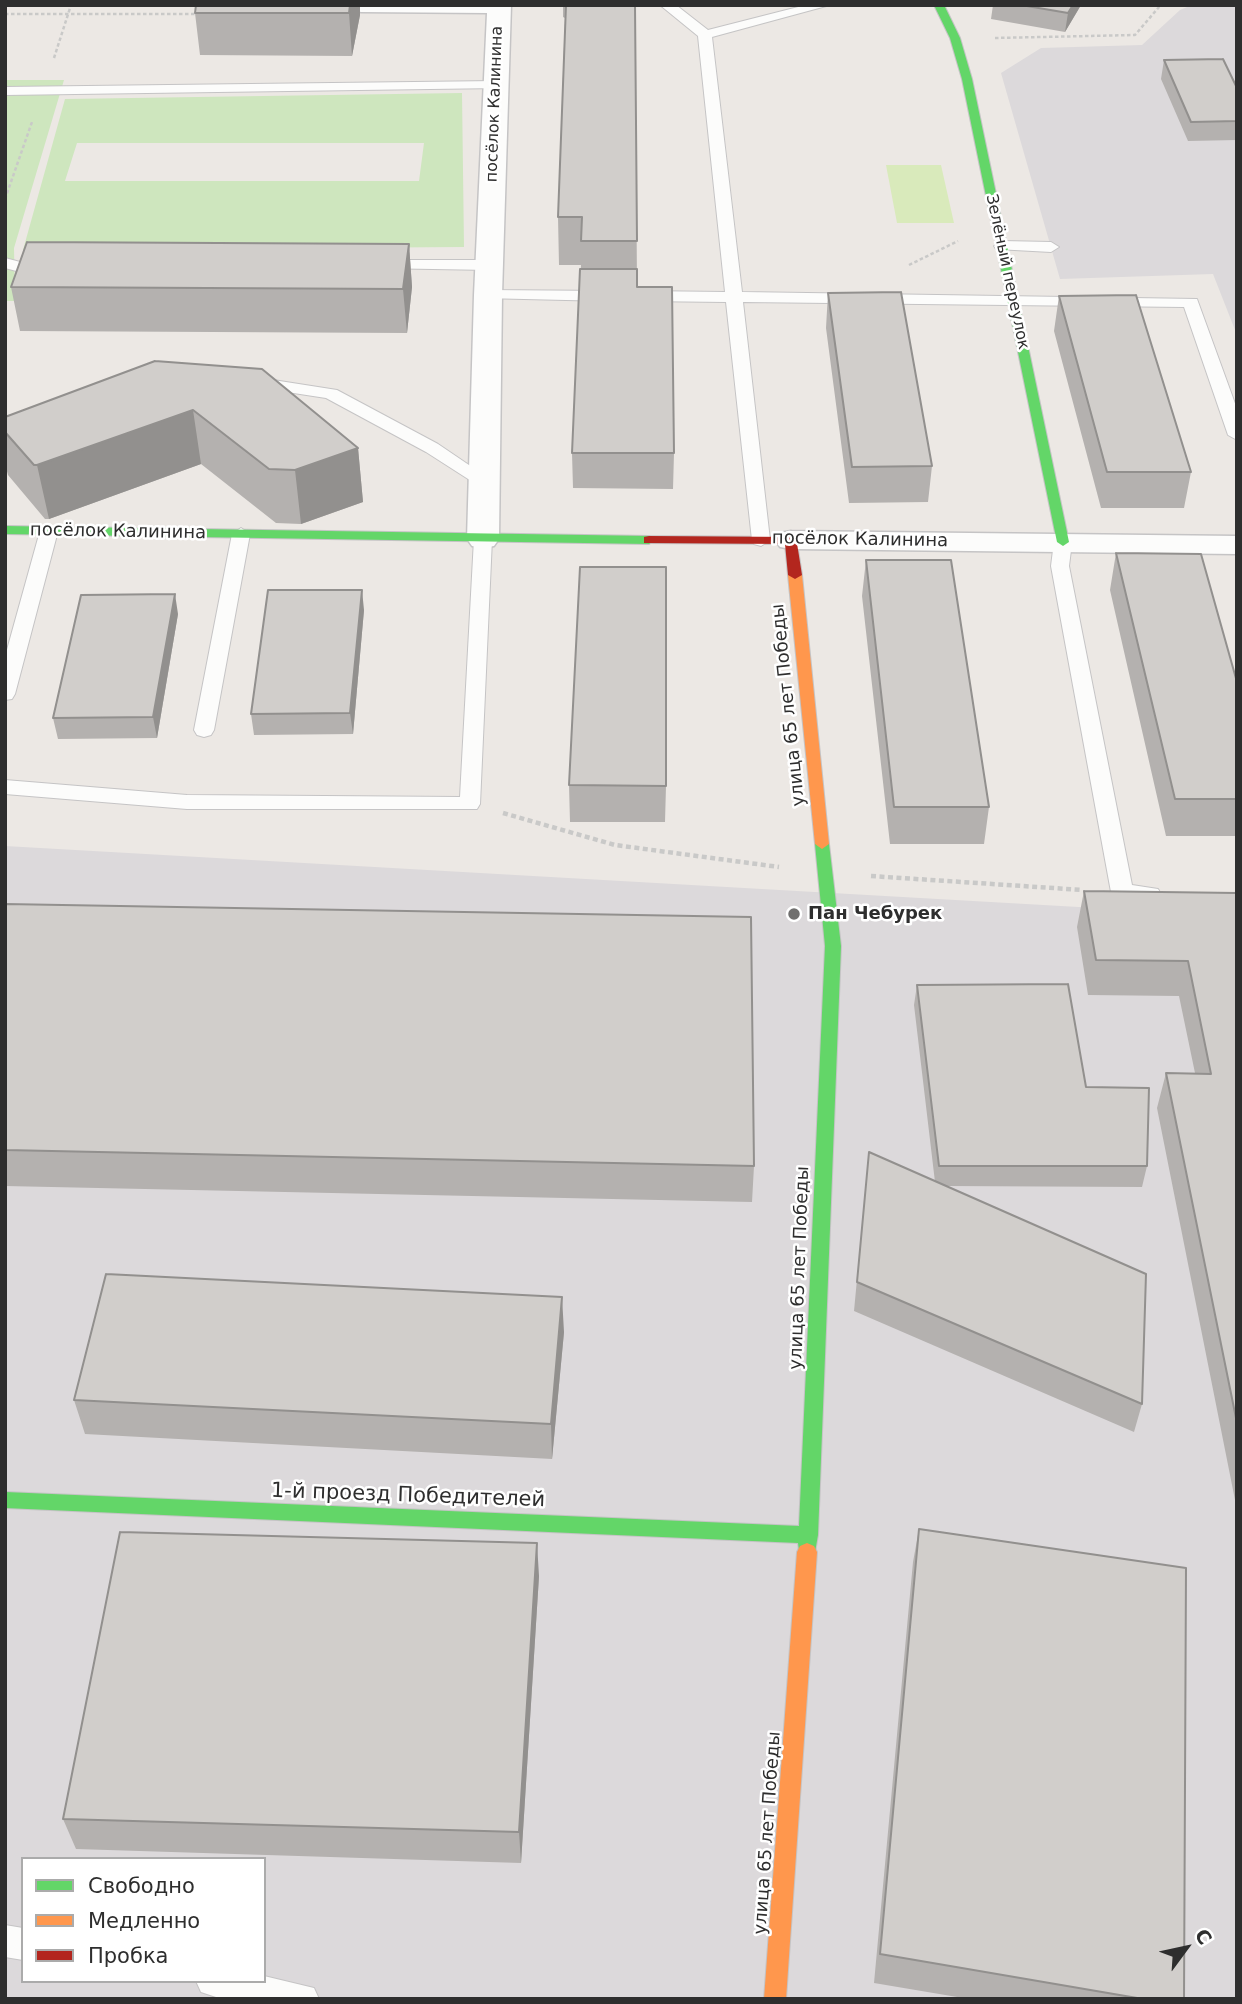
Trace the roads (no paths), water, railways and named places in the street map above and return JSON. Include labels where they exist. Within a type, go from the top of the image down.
[{"type":"street","points":[[361,5],[500,6]]},
{"type":"street","name":"Зелёный переулок","points":[[939,5],[955,38],[967,79],[1063,542]]},
{"type":"street","name":"посёлок Калинина","points":[[483,539],[488,295],[500,6]]},
{"type":"street","name":"посёлок Калинина","points":[[5,530],[483,539],[1237,545]]},
{"type":"street","name":"улица 65 лет Победы","points":[[775,1999],[808,1535],[833,946],[825,873],[776,540]]},
{"type":"street","name":"1-й проезд Победителей","points":[[5,1500],[808,1535]]},
{"type":"lane","points":[[667,5],[705,35],[734,297],[776,540]]},
{"type":"lane","points":[[705,35],[823,5]]},
{"type":"lane","points":[[5,91],[496,85]]},
{"type":"lane","points":[[1002,246],[1051,247]]},
{"type":"lane","points":[[5,263],[24,268],[65,267]]},
{"type":"lane","points":[[366,265],[489,265]]},
{"type":"lane","points":[[488,295],[1191,302],[1237,435]]},
{"type":"lane","points":[[239,379],[331,394],[432,447],[485,482]]},
{"type":"lane","points":[[5,694],[49,531]]},
{"type":"lane","points":[[204,730],[241,534]]},
{"type":"lane","points":[[5,787],[187,802],[470,804],[483,539]]},
{"type":"lane","points":[[1063,542],[1060,566],[1122,892],[1173,896]]},
{"type":"lane","points":[[222,1983],[303,1999]]},
{"type":"place","name":"Пан Чебурек","points":[[794,914]]}]
